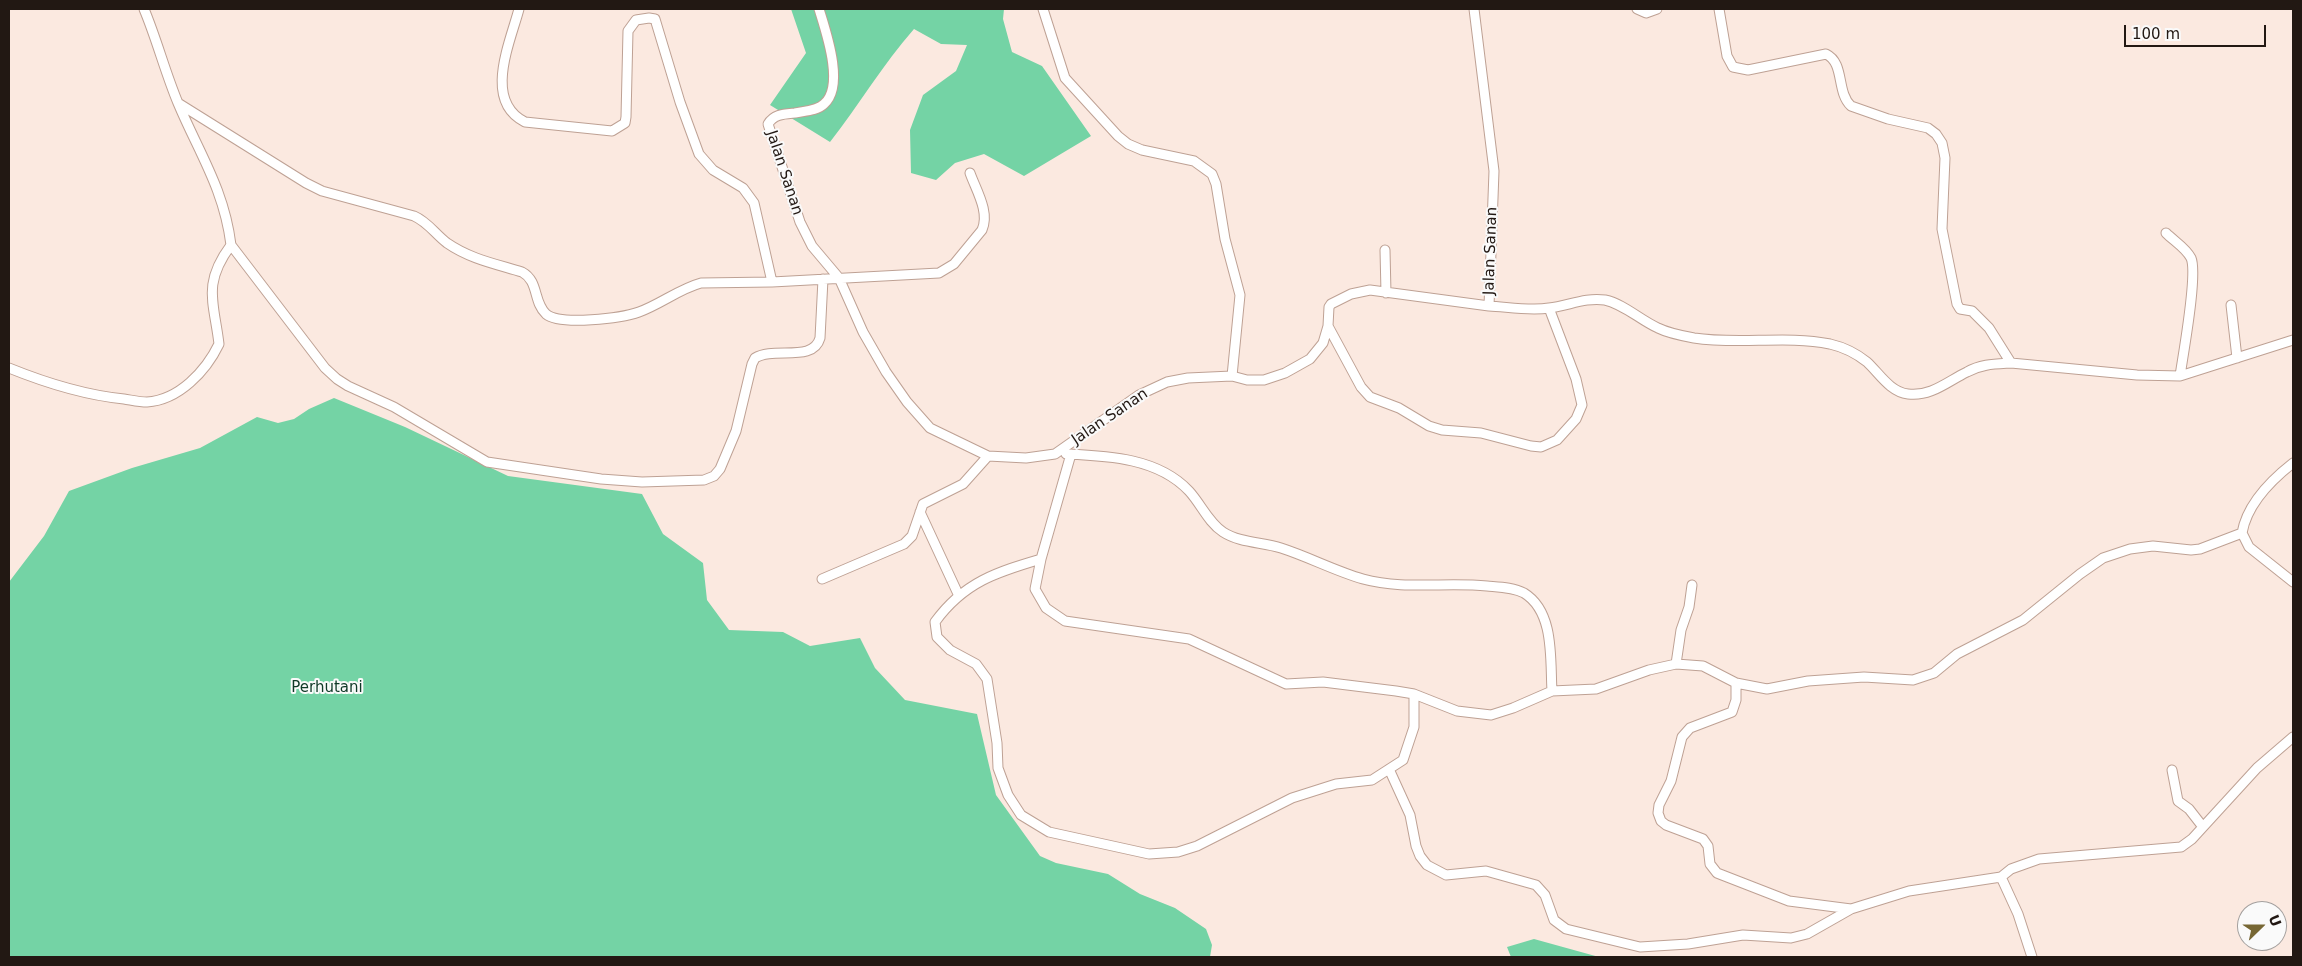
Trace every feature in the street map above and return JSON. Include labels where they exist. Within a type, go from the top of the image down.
[{"type":"street","points":[[144,9],[178,103],[222,197],[229,223],[231,246],[326,368],[337,379],[394,407],[487,462],[642,482],[704,480],[714,476],[720,469],[736,431],[755,358],[768,353],[814,350],[818,346],[820,338],[822,279]]},
{"type":"street","points":[[519,9],[502,78],[502,92],[508,107],[515,117],[525,122],[612,131],[625,123],[626,117],[628,31],[636,20],[655,19],[680,102],[699,154],[713,170],[743,188],[754,203],[772,282]]},
{"type":"street","name":"Jalan Sanan","points":[[819,9],[834,72],[834,86],[829,99],[823,106],[780,115],[772,119],[768,124],[800,222],[812,246],[839,278],[864,332],[882,364],[920,420],[930,428],[988,456],[1026,458],[1055,454],[1139,395],[1167,382],[1188,378],[1232,376],[1247,380],[1264,380],[1285,373],[1310,359],[1323,343],[1328,326],[1329,307],[1337,300],[1360,291],[1489,306],[1494,171],[1474,9]]},
{"type":"street","points":[[1043,9],[1065,78],[1118,136],[1128,144],[1142,150],[1194,161],[1212,174],[1216,184],[1225,239],[1240,295],[1232,376]]},
{"type":"street","points":[[1637,9],[1646,13],[1658,9]]},
{"type":"street","points":[[1719,9],[1727,56],[1733,68],[1748,70],[1826,54],[1830,56],[1836,65],[1846,102],[1851,106],[1888,119],[1928,128],[1936,134],[1942,143],[1945,158],[1942,230],[1957,304],[1960,309],[1972,311],[1988,328],[2011,364]]},
{"type":"street","points":[[178,103],[314,187],[414,216],[425,222],[445,241],[475,259],[522,272],[529,276],[533,282],[540,306],[553,318],[563,321],[637,313],[691,286],[701,283],[772,282],[930,275],[939,273],[954,264],[985,224],[984,210],[970,173]]},
{"type":"street","points":[[2166,233],[2187,252],[2193,267],[2187,340],[2180,376]]},
{"type":"street","points":[[9,368],[37,379],[100,397],[147,402],[182,389],[204,370],[219,344],[212,307],[212,289],[220,260],[231,246]]},
{"type":"street","points":[[1385,250],[1386,293]]},
{"type":"street","points":[[1489,306],[1549,308],[1581,300],[1606,300],[1660,329],[1695,338],[1738,341],[1809,341],[1830,344],[1856,354],[1890,385],[1901,392],[1909,394],[1924,393],[1940,388],[1980,366],[2011,364],[2137,375],[2180,376],[2293,340]]},
{"type":"street","points":[[2231,305],[2237,358]]},
{"type":"street","points":[[1328,326],[1360,387],[1370,397],[1399,408],[1429,426],[1442,430],[1481,433],[1540,447],[1557,440],[1576,419],[1582,405],[1576,379],[1549,308]]},
{"type":"street","points":[[1055,454],[1126,460],[1154,466],[1189,491],[1223,532],[1236,538],[1279,547],[1363,579],[1406,584],[1496,587],[1512,589],[1524,594],[1534,602],[1546,625],[1552,691]]},
{"type":"street","points":[[1071,454],[1035,589],[1046,608],[1065,621],[1189,639],[1286,684],[1323,682],[1414,694],[1457,711],[1491,715],[1513,708],[1552,691],[1596,688],[1649,670],[1676,664],[1703,666],[1736,683],[1767,689],[1808,681],[1864,677],[1913,680],[1925,677],[1934,673],[1957,654],[2023,620],[2103,558],[2130,549],[2153,546],[2191,550],[2200,549],[2242,533],[2254,503],[2268,485],[2293,463]]},
{"type":"street","points":[[822,580],[904,544],[912,536],[923,504],[963,484],[988,456]]},
{"type":"street","points":[[920,512],[960,596]]},
{"type":"street","points":[[2242,533],[2249,547],[2293,582]]},
{"type":"street","points":[[1042,559],[993,574],[960,596],[936,622],[937,637],[950,650],[976,664],[987,679],[997,743],[998,768],[1008,795],[1021,814],[1049,832],[1149,854],[1178,852],[1197,846],[1292,798],[1336,784],[1372,780],[1403,760],[1414,727],[1414,694]]},
{"type":"street","points":[[1676,664],[1681,630],[1689,608],[1692,585]]},
{"type":"street","points":[[1736,683],[1736,700],[1732,712],[1690,728],[1682,737],[1671,781],[1659,805],[1658,813],[1661,821],[1666,826],[1703,839],[1708,846],[1710,864],[1718,873],[1789,901],[1851,909]]},
{"type":"street","points":[[1389,769],[1410,815],[1416,846],[1420,856],[1428,865],[1446,874],[1486,871],[1536,885],[1545,895],[1554,920],[1566,929],[1640,947],[1657,947],[1743,935],[1790,938],[1807,934],[1851,909],[1909,891],[2001,878],[2011,869],[2039,859],[2117,851],[2175,849],[2186,845],[2257,768],[2293,737]]},
{"type":"street","points":[[2172,770],[2178,801],[2189,809],[2203,827]]},
{"type":"street","points":[[2001,878],[2015,908],[2032,957]]},
{"type":"green space","points":[[791,9],[1004,9],[1003,19],[1012,52],[1042,66],[1091,136],[1024,176],[984,154],[955,163],[936,180],[911,173],[910,130],[923,95],[956,71],[967,45],[941,44],[914,29],[892,56],[830,142],[770,105],[806,53]]},
{"type":"green space","name":"Perhutani","points":[[334,398],[405,427],[508,476],[642,494],[663,534],[703,563],[707,600],[729,630],[783,632],[810,646],[860,638],[875,668],[905,700],[977,714],[996,795],[1040,856],[1056,863],[1108,874],[1140,894],[1175,908],[1206,929],[1212,945],[1210,957],[9,957],[9,582],[44,536],[69,491],[132,468],[200,448],[257,417],[278,423],[294,419],[309,409]]},
{"type":"green space","points":[[1534,939],[1599,957],[1511,957],[1507,947]]}]
